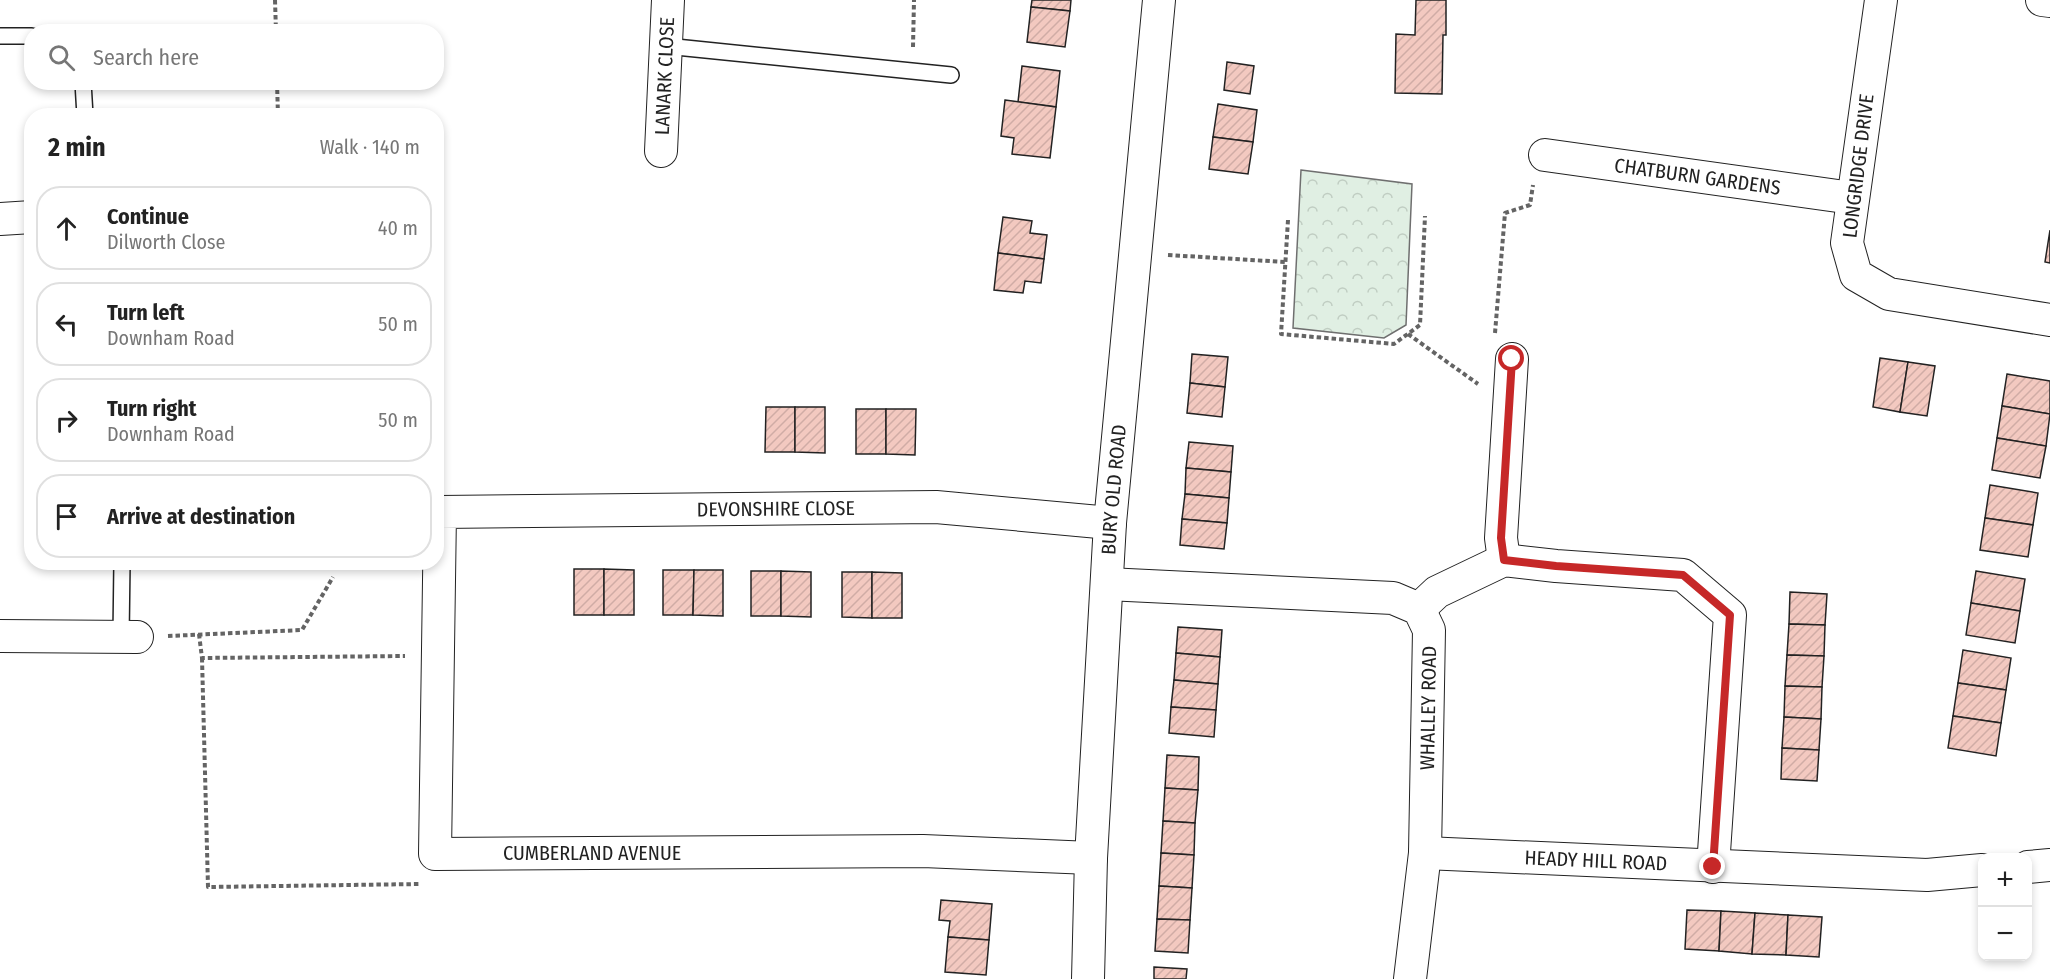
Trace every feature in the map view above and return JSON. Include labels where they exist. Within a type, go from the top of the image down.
[{"type":"street","name":"LANARK CLOSE","points":[[661,151],[668,0]]},
{"type":"street","name":"BURY OLD ROAD","points":[[1088,979],[1091,858],[1110,523],[1159,0]]},
{"type":"street","name":"LONGRIDGE DRIVE","points":[[1881,0],[1847,243],[1856,275],[1889,294],[2050,320]]},
{"type":"street","points":[[2042,0],[2050,1]]},
{"type":"street","name":"CHATBURN GARDENS","points":[[1545,155],[1852,198]]},
{"type":"street","points":[[0,219],[24,218]]},
{"type":"street","points":[[1504,560],[1501,538],[1512,359]]},
{"type":"street","name":"DEVONSHIRE CLOSE","points":[[444,512],[936,507],[1110,523]]},
{"type":"street","points":[[1107,584],[1393,598],[1419,609],[1437,592],[1504,560],[1683,575],[1730,615],[1713,867]]},
{"type":"street","name":"DEVONSHIRE CLOSE","points":[[435,854],[439,570]]},
{"type":"street","name":"WHALLEY ROAD","points":[[1410,979],[1425,853],[1429,630],[1419,609]]},
{"type":"street","points":[[0,636],[129,637]]},
{"type":"street","name":"CUMBERLAND AVENUE","points":[[435,854],[923,851],[1091,858]]},
{"type":"street","name":"HEADY HILL ROAD","points":[[1425,853],[1928,875],[1978,870]]},
{"type":"street","points":[[2032,867],[2050,865]]},
{"type":"lane","points":[[0,36],[24,36]]},
{"type":"lane","points":[[666,46],[951,75]]},
{"type":"lane","points":[[83,90],[85,108]]},
{"type":"lane","points":[[123,570],[129,637]]},
{"type":"path","points":[[275,0],[276,24]]},
{"type":"path","points":[[913,71],[914,0]]},
{"type":"path","points":[[277,90],[278,108]]},
{"type":"path","points":[[1512,359],[1493,349],[1505,213],[1530,205],[1539,154],[1545,155]]},
{"type":"path","points":[[1288,220],[1281,334],[1394,344],[1420,325],[1425,216]]},
{"type":"path","points":[[1135,253],[1286,262]]},
{"type":"path","points":[[1408,334],[1492,395],[1510,396]]},
{"type":"path","points":[[129,637],[302,630],[333,577]]},
{"type":"path","points":[[199,634],[202,658],[208,887],[423,884],[424,856],[435,854]]},
{"type":"path","points":[[202,658],[414,656]]},
{"type":"green space","points":[[1301,170],[1412,184],[1406,325],[1384,338],[1293,328]]},
{"type":"building","points":[[1032,0],[1071,0],[1070,11],[1031,7]]},
{"type":"building","points":[[1416,0],[1446,0],[1442,94],[1395,93],[1396,34],[1415,35]]},
{"type":"building","points":[[1031,7],[1070,11],[1065,47],[1027,42]]},
{"type":"building","points":[[1227,62],[1254,66],[1250,94],[1224,90]]},
{"type":"building","points":[[1022,66],[1060,71],[1056,107],[1018,102]]},
{"type":"building","points":[[1005,100],[1056,107],[1050,158],[1012,154],[1014,138],[1001,136]]},
{"type":"building","points":[[1218,104],[1257,110],[1253,142],[1213,137]]},
{"type":"building","points":[[1213,137],[1253,142],[1248,174],[1209,169]]},
{"type":"building","points":[[1003,217],[1032,221],[1030,233],[1047,235],[1044,259],[998,253]]},
{"type":"building","points":[[2050,230],[2050,263],[2045,262]]},
{"type":"building","points":[[998,253],[1044,259],[1041,283],[1025,281],[1023,293],[994,290]]},
{"type":"building","points":[[1192,354],[1228,357],[1225,387],[1190,383]]},
{"type":"building","points":[[1880,358],[1908,362],[1900,412],[1873,407]]},
{"type":"building","points":[[1908,362],[1935,366],[1927,416],[1900,412]]},
{"type":"building","points":[[2007,374],[2050,381],[2050,414],[2002,406]]},
{"type":"building","points":[[1190,383],[1225,387],[1222,417],[1187,413]]},
{"type":"building","points":[[2002,406],[2050,414],[2046,446],[1997,438]]},
{"type":"building","points":[[766,407],[795,407],[795,452],[765,452]]},
{"type":"building","points":[[795,407],[825,407],[825,453],[795,452]]},
{"type":"building","points":[[856,409],[886,409],[886,454],[856,454]]},
{"type":"building","points":[[886,409],[916,409],[915,455],[886,454]]},
{"type":"building","points":[[1997,438],[2046,446],[2040,478],[1992,470]]},
{"type":"building","points":[[1189,442],[1233,446],[1231,472],[1186,468]]},
{"type":"building","points":[[1186,468],[1231,472],[1229,498],[1185,494]]},
{"type":"building","points":[[1990,485],[2038,493],[2033,525],[1985,518]]},
{"type":"building","points":[[1185,494],[1229,498],[1227,523],[1182,519]]},
{"type":"building","points":[[1985,518],[2033,525],[2028,557],[1980,550]]},
{"type":"building","points":[[1182,519],[1227,523],[1224,549],[1180,545]]},
{"type":"building","points":[[574,569],[604,569],[604,615],[574,615]]},
{"type":"building","points":[[604,569],[634,570],[634,615],[604,615]]},
{"type":"building","points":[[663,570],[694,570],[693,615],[663,615]]},
{"type":"building","points":[[694,570],[723,570],[723,616],[693,615]]},
{"type":"building","points":[[751,571],[781,571],[781,616],[751,616]]},
{"type":"building","points":[[781,571],[811,572],[811,617],[781,616]]},
{"type":"building","points":[[1976,571],[2025,579],[2020,611],[1971,603]]},
{"type":"building","points":[[842,572],[872,572],[872,618],[842,617]]},
{"type":"building","points":[[872,572],[902,573],[902,618],[872,618]]},
{"type":"building","points":[[1790,592],[1827,594],[1825,625],[1789,624]]},
{"type":"building","points":[[1971,603],[2020,611],[2015,643],[1966,635]]},
{"type":"building","points":[[1789,624],[1825,625],[1824,656],[1787,655]]},
{"type":"building","points":[[1178,627],[1222,630],[1220,657],[1176,653]]},
{"type":"building","points":[[1963,650],[2011,658],[2006,690],[1958,683]]},
{"type":"building","points":[[1176,653],[1220,657],[1218,684],[1174,680]]},
{"type":"building","points":[[1787,655],[1824,656],[1822,687],[1785,686]]},
{"type":"building","points":[[1174,680],[1218,684],[1216,710],[1171,707]]},
{"type":"building","points":[[1958,683],[2006,690],[2001,723],[1953,716]]},
{"type":"building","points":[[1785,686],[1822,687],[1821,719],[1784,717]]},
{"type":"building","points":[[1171,707],[1216,710],[1214,737],[1169,733]]},
{"type":"building","points":[[1953,716],[2001,723],[1996,756],[1948,748]]},
{"type":"building","points":[[1784,717],[1821,719],[1819,750],[1782,748]]},
{"type":"building","points":[[1782,748],[1819,750],[1817,781],[1781,779]]},
{"type":"building","points":[[1167,755],[1199,757],[1198,790],[1165,788]]},
{"type":"building","points":[[1165,788],[1198,790],[1195,823],[1163,821]]},
{"type":"building","points":[[1163,821],[1195,823],[1194,855],[1161,853]]},
{"type":"building","points":[[1161,853],[1194,855],[1192,888],[1159,886]]},
{"type":"building","points":[[1159,886],[1192,888],[1190,920],[1157,919]]},
{"type":"building","points":[[941,900],[992,904],[989,940],[948,937],[950,921],[939,920]]},
{"type":"building","points":[[1687,910],[1721,911],[1719,951],[1685,949]]},
{"type":"building","points":[[1721,911],[1755,913],[1752,954],[1719,951]]},
{"type":"building","points":[[1755,913],[1788,915],[1786,955],[1752,954]]},
{"type":"building","points":[[1788,915],[1822,917],[1819,957],[1786,955]]},
{"type":"building","points":[[1157,919],[1190,920],[1188,953],[1155,951]]},
{"type":"building","points":[[948,937],[989,940],[986,975],[945,972]]},
{"type":"building","points":[[1154,967],[1187,969],[1186,979],[1154,979]]},
{"type":"route","points":[[1512,359],[1501,538],[1504,560],[1683,575],[1730,615],[1713,867]]}]
